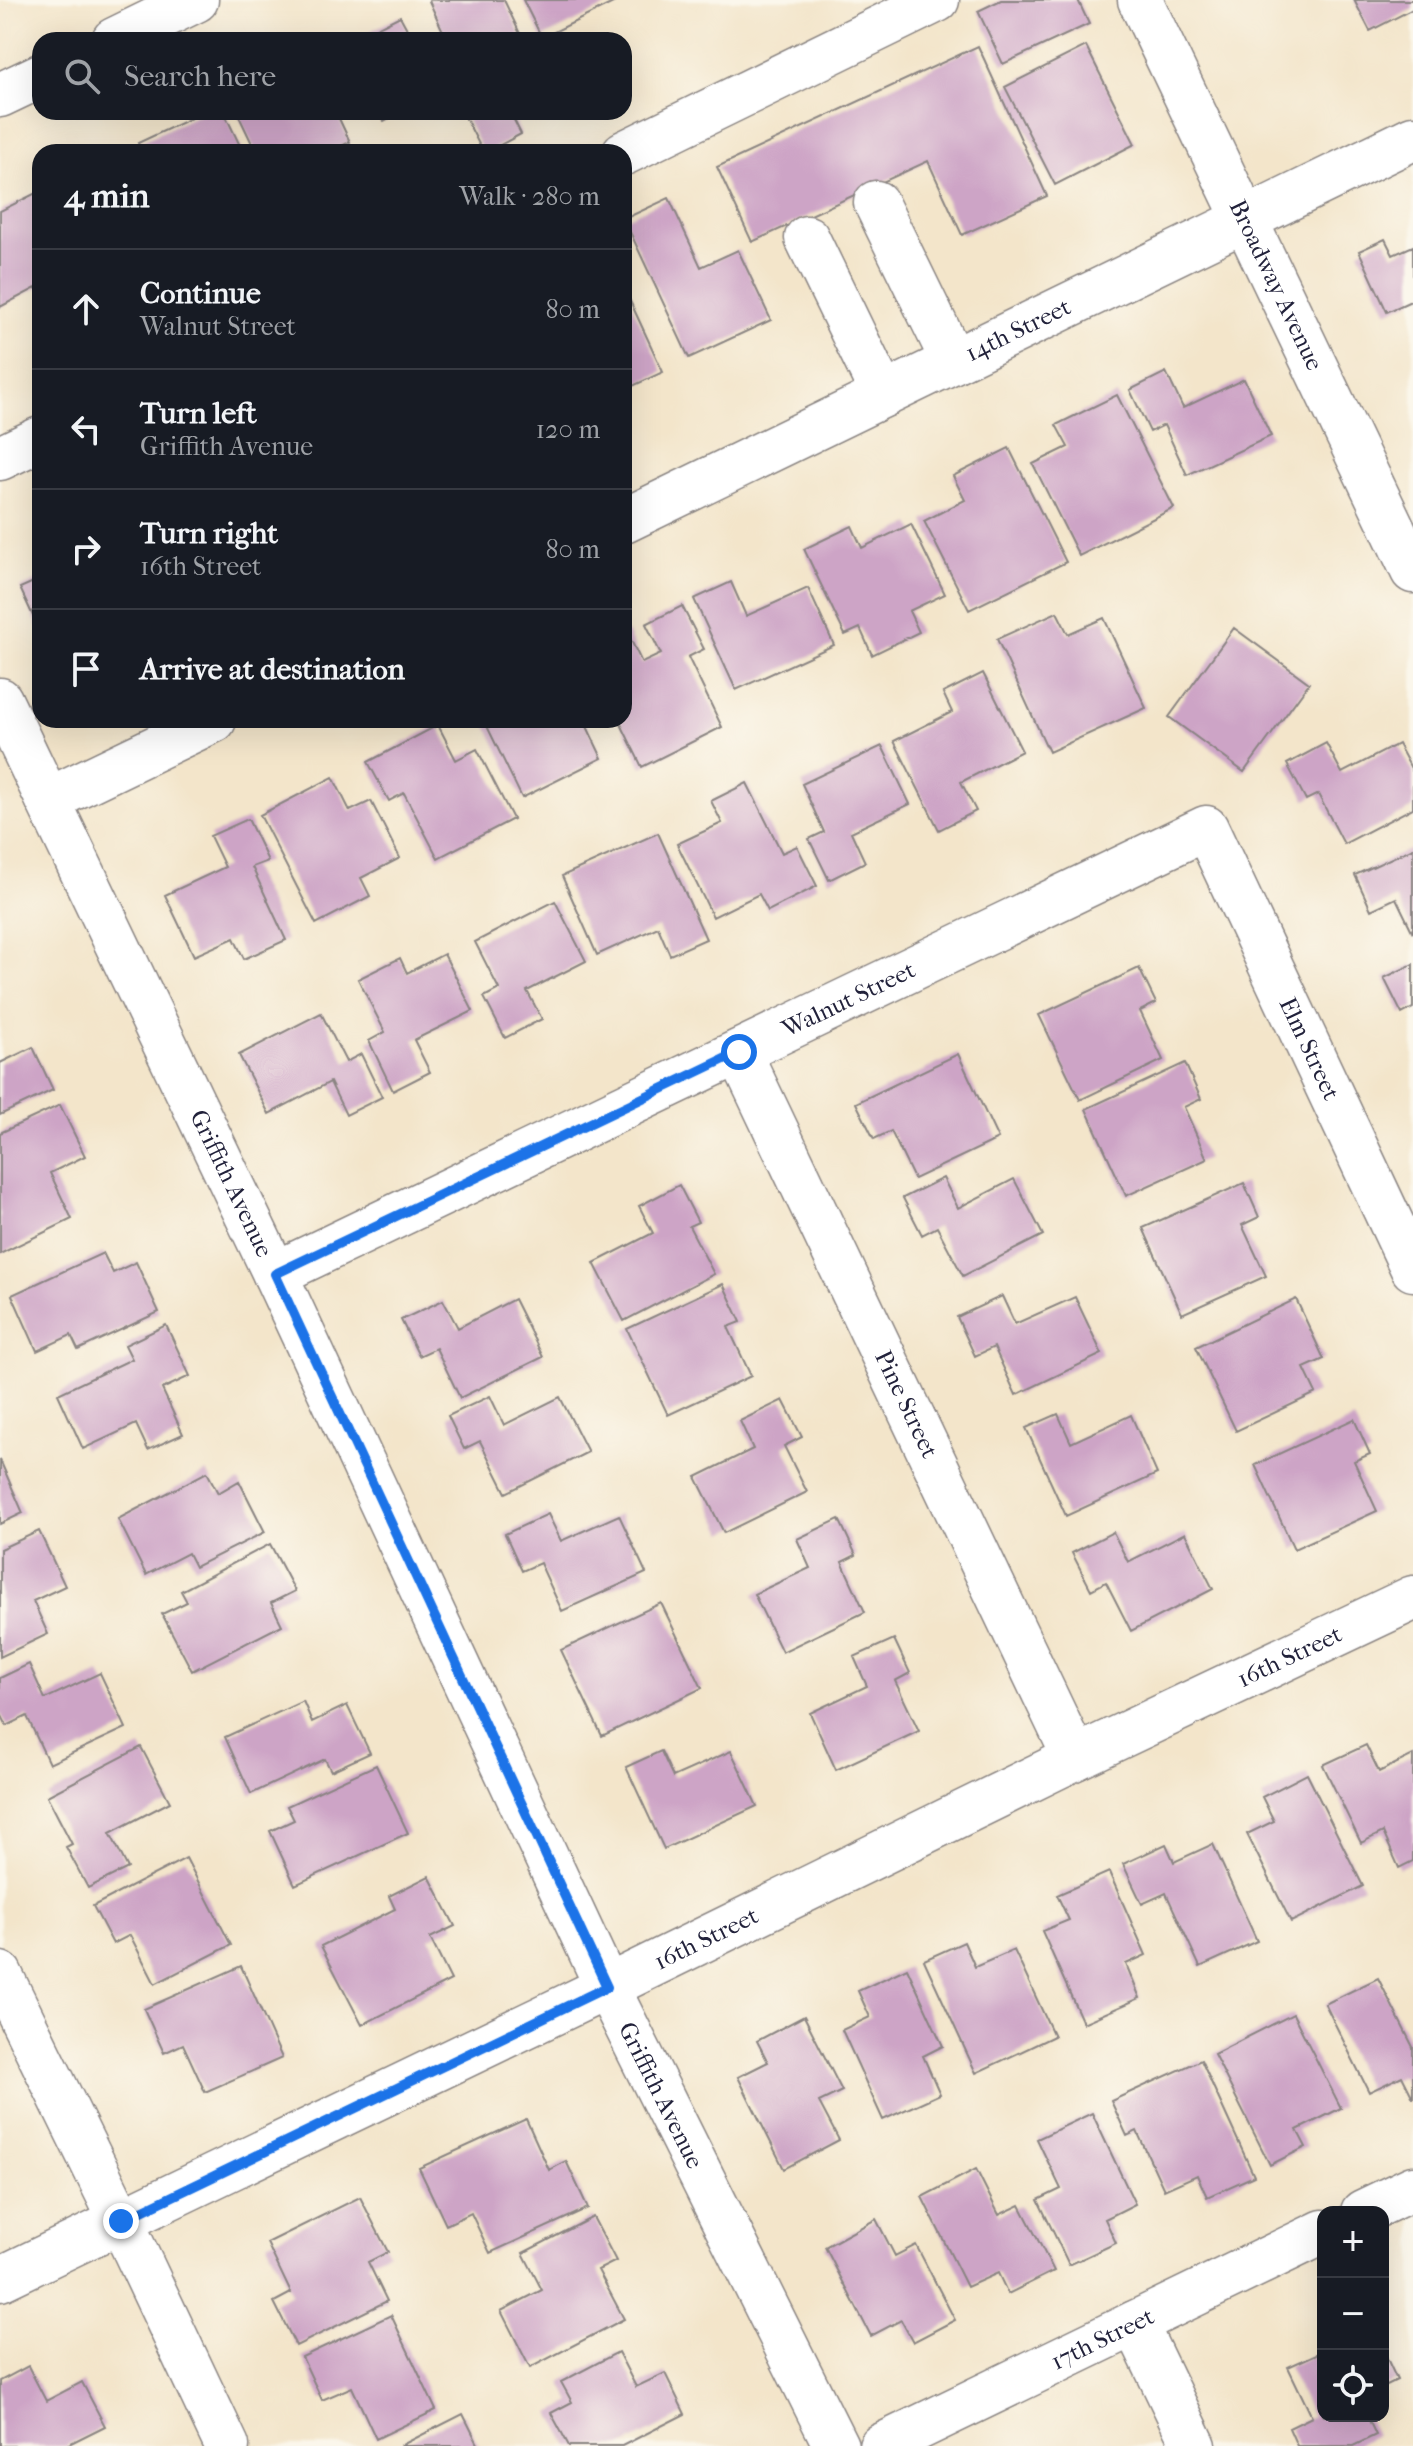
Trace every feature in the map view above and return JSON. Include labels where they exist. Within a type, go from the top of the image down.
[{"type":"street","points":[[130,32],[196,0]]},
{"type":"street","points":[[632,149],[937,0]]},
{"type":"street","name":"Broadway Avenue","points":[[1140,0],[1245,220],[1398,500],[1413,571]]},
{"type":"street","points":[[0,95],[32,80]]},
{"type":"street","name":"14th Street","points":[[632,517],[1413,138]]},
{"type":"street","points":[[876,203],[953,361]]},
{"type":"street","points":[[807,238],[883,395]]},
{"type":"street","points":[[0,458],[32,443]]},
{"type":"street","name":"Griffith Avenue","points":[[0,700],[275,1274],[607,1987],[836,2446]]},
{"type":"street","points":[[48,800],[197,728]]},
{"type":"street","name":"Walnut Street","points":[[275,1274],[1206,828]]},
{"type":"street","name":"Elm Street","points":[[1206,828],[1413,1269]]},
{"type":"street","name":"Pine Street","points":[[739,1052],[1075,1758]]},
{"type":"street","name":"16th Street","points":[[0,2279],[1075,1758],[1413,1598]]},
{"type":"street","points":[[0,1974],[227,2446]]},
{"type":"street","points":[[1376,2206],[1413,2188]]},
{"type":"street","name":"17th Street","points":[[881,2446],[1317,2235]]},
{"type":"street","points":[[1135,2323],[1194,2446]]},
{"type":"building","points":[[504,0],[519,32],[443,32],[429,1]]},
{"type":"building","points":[[523,0],[619,0],[554,32],[539,32]]},
{"type":"building","points":[[1001,0],[1078,0],[1089,24],[1003,64],[978,11]]},
{"type":"building","points":[[1354,0],[1413,0],[1413,9],[1370,31]]},
{"type":"building","points":[[400,16],[409,32],[369,32]]},
{"type":"building","points":[[978,46],[1047,196],[962,235],[928,161],[752,242],[717,167]]},
{"type":"building","points":[[1086,46],[1135,144],[1055,185],[1005,87]]},
{"type":"building","points":[[187,120],[228,120],[239,144],[138,144]]},
{"type":"building","points":[[241,120],[340,120],[350,142],[346,144],[252,144]]},
{"type":"building","points":[[467,120],[514,120],[521,134],[502,144],[479,144]]},
{"type":"building","points":[[32,195],[32,290],[0,307],[0,211]]},
{"type":"building","points":[[669,198],[701,267],[738,250],[771,320],[689,358],[632,236],[632,215]]},
{"type":"building","points":[[1385,239],[1393,255],[1413,246],[1413,300],[1387,312],[1359,251]]},
{"type":"building","points":[[632,305],[663,372],[632,386]]},
{"type":"building","points":[[1166,372],[1183,408],[1244,379],[1271,436],[1187,475],[1164,425],[1150,432],[1130,390]]},
{"type":"building","points":[[1117,395],[1174,508],[1079,556],[1033,464],[1068,447],[1056,425]]},
{"type":"building","points":[[1009,448],[1066,562],[969,610],[924,521],[965,500],[953,476]]},
{"type":"building","points":[[911,524],[945,594],[909,611],[919,632],[872,655],[860,628],[845,635],[804,549],[852,526],[862,548]]},
{"type":"building","points":[[731,582],[746,616],[808,588],[834,645],[736,690],[694,599]]},
{"type":"building","points":[[32,583],[32,614],[20,588]]},
{"type":"building","points":[[682,606],[704,649],[688,657],[722,727],[642,767],[623,728],[632,728],[632,642],[642,663],[661,654],[646,624]]},
{"type":"building","points":[[1057,612],[1068,634],[1104,618],[1146,708],[1049,752],[997,639]]},
{"type":"building","points":[[1234,628],[1309,683],[1244,772],[1169,717]]},
{"type":"building","points":[[983,673],[1022,751],[961,782],[976,811],[939,830],[894,741],[952,712],[943,693]]},
{"type":"building","points":[[432,728],[440,728],[456,760],[477,749],[513,819],[438,858],[404,793],[389,801],[368,762]]},
{"type":"building","points":[[488,728],[588,728],[602,758],[522,798]]},
{"type":"building","points":[[1326,743],[1342,773],[1398,744],[1413,772],[1413,808],[1344,844],[1318,794],[1306,800],[1287,764]]},
{"type":"building","points":[[882,746],[910,804],[851,832],[865,862],[829,880],[809,839],[824,832],[802,784]]},
{"type":"building","points":[[333,777],[350,811],[371,801],[400,858],[361,878],[370,896],[316,924],[260,815]]},
{"type":"building","points":[[747,783],[782,853],[797,846],[817,886],[768,911],[759,894],[713,917],[677,844],[722,823],[711,801]]},
{"type":"building","points":[[248,819],[268,861],[252,867],[286,940],[244,959],[234,938],[194,956],[165,895],[225,867],[210,836]]},
{"type":"building","points":[[658,833],[706,939],[670,955],[658,927],[597,955],[562,876]]},
{"type":"building","points":[[1413,848],[1413,933],[1396,898],[1371,910],[1355,875]]},
{"type":"building","points":[[555,901],[586,961],[527,991],[542,1019],[505,1038],[484,997],[499,989],[475,942]]},
{"type":"building","points":[[444,954],[473,1011],[414,1040],[430,1072],[393,1091],[369,1041],[385,1032],[358,979],[400,958],[407,973]]},
{"type":"building","points":[[1413,964],[1413,1008],[1402,1014],[1384,978]]},
{"type":"building","points":[[1139,968],[1156,1003],[1140,1011],[1163,1060],[1080,1100],[1039,1015]]},
{"type":"building","points":[[321,1013],[346,1062],[361,1054],[382,1097],[346,1115],[330,1082],[269,1114],[239,1055]]},
{"type":"building","points":[[33,1047],[53,1090],[0,1115],[0,1063]]},
{"type":"building","points":[[958,1054],[998,1139],[914,1179],[891,1131],[874,1139],[856,1103]]},
{"type":"building","points":[[1185,1063],[1201,1099],[1184,1107],[1207,1159],[1126,1196],[1086,1109]]},
{"type":"building","points":[[60,1105],[85,1156],[50,1173],[72,1219],[0,1254],[0,1133]]},
{"type":"building","points":[[943,1178],[958,1208],[1014,1179],[1043,1235],[963,1276],[937,1227],[922,1235],[903,1198]]},
{"type":"building","points":[[1244,1183],[1259,1217],[1242,1225],[1266,1276],[1182,1314],[1143,1228]]},
{"type":"building","points":[[679,1185],[698,1222],[689,1226],[714,1274],[624,1321],[594,1263],[653,1233],[639,1206]]},
{"type":"building","points":[[103,1253],[113,1273],[136,1262],[159,1312],[78,1350],[71,1335],[37,1351],[12,1295]]},
{"type":"building","points":[[723,1284],[741,1322],[728,1327],[751,1376],[668,1415],[627,1329]]},
{"type":"building","points":[[1002,1296],[1015,1324],[1075,1297],[1102,1354],[1016,1395],[994,1347],[975,1356],[957,1317]]},
{"type":"building","points":[[514,1299],[543,1357],[460,1398],[436,1348],[419,1356],[401,1320],[443,1300],[458,1328]]},
{"type":"building","points":[[1296,1299],[1324,1359],[1304,1368],[1316,1393],[1236,1431],[1196,1347]]},
{"type":"building","points":[[166,1325],[190,1376],[162,1389],[183,1434],[148,1450],[136,1424],[83,1449],[58,1394],[132,1359],[125,1345]]},
{"type":"building","points":[[490,1396],[504,1425],[560,1397],[588,1452],[506,1493],[480,1441],[464,1449],[448,1416]]},
{"type":"building","points":[[783,1400],[802,1437],[784,1446],[807,1492],[724,1533],[696,1477],[753,1449],[740,1421]]},
{"type":"building","points":[[1058,1414],[1071,1443],[1131,1415],[1157,1474],[1066,1516],[1026,1428]]},
{"type":"building","points":[[1354,1419],[1370,1454],[1354,1461],[1377,1511],[1294,1549],[1255,1465]]},
{"type":"building","points":[[0,1460],[23,1513],[0,1524]]},
{"type":"building","points":[[207,1472],[218,1493],[239,1481],[265,1532],[195,1567],[188,1553],[146,1575],[118,1519]]},
{"type":"building","points":[[548,1514],[561,1541],[619,1515],[646,1573],[562,1611],[540,1563],[522,1571],[505,1534]]},
{"type":"building","points":[[839,1519],[856,1555],[842,1562],[865,1612],[782,1652],[754,1594],[810,1568],[797,1539]]},
{"type":"building","points":[[39,1531],[65,1586],[33,1601],[48,1634],[0,1657],[0,1549]]},
{"type":"building","points":[[1113,1532],[1128,1562],[1185,1533],[1213,1589],[1131,1631],[1106,1582],[1091,1590],[1072,1553]]},
{"type":"building","points":[[270,1544],[295,1591],[271,1603],[282,1625],[192,1671],[162,1614],[187,1602],[181,1591]]},
{"type":"building","points":[[661,1603],[702,1688],[602,1736],[561,1650]]},
{"type":"building","points":[[894,1639],[910,1673],[895,1681],[919,1731],[836,1770],[810,1713],[867,1686],[854,1657]]},
{"type":"building","points":[[29,1664],[45,1699],[100,1673],[126,1728],[49,1764],[27,1716],[7,1726],[0,1712],[0,1678]]},
{"type":"building","points":[[303,1701],[312,1722],[347,1705],[370,1753],[331,1771],[325,1759],[251,1794],[225,1737]]},
{"type":"building","points":[[1366,1745],[1379,1772],[1413,1755],[1413,1861],[1399,1868],[1383,1832],[1361,1843],[1323,1765]]},
{"type":"building","points":[[141,1747],[170,1802],[110,1833],[128,1868],[88,1888],[66,1847],[72,1844],[47,1796]]},
{"type":"building","points":[[661,1751],[673,1777],[731,1751],[757,1806],[664,1849],[626,1767]]},
{"type":"building","points":[[376,1765],[408,1833],[295,1885],[270,1831],[294,1820],[287,1806]]},
{"type":"building","points":[[1307,1774],[1363,1886],[1291,1922],[1247,1834],[1274,1821],[1262,1797]]},
{"type":"building","points":[[1166,1844],[1174,1862],[1213,1844],[1257,1941],[1200,1967],[1166,1893],[1142,1904],[1123,1864]]},
{"type":"building","points":[[186,1858],[231,1945],[155,1984],[130,1935],[113,1944],[93,1906]]},
{"type":"building","points":[[1109,1872],[1146,1955],[1126,1964],[1140,1998],[1083,2023],[1042,1931],[1069,1920],[1057,1895]]},
{"type":"building","points":[[429,1876],[455,1926],[430,1938],[451,1980],[362,2025],[321,1946],[395,1909],[389,1896]]},
{"type":"building","points":[[964,1942],[975,1967],[1014,1950],[1054,2036],[976,2073],[924,1960]]},
{"type":"building","points":[[241,1966],[282,2058],[205,2092],[183,2044],[164,2053],[144,2009]]},
{"type":"building","points":[[907,1968],[943,2046],[923,2056],[940,2094],[883,2120],[842,2030],[870,2017],[858,1991]]},
{"type":"building","points":[[1378,1978],[1413,2047],[1413,2098],[1402,2076],[1369,2092],[1325,2004]]},
{"type":"building","points":[[1293,2014],[1341,2108],[1297,2130],[1306,2147],[1270,2165],[1214,2054]]},
{"type":"building","points":[[804,2016],[842,2091],[819,2102],[839,2140],[784,2169],[738,2077],[768,2062],[757,2041]]},
{"type":"building","points":[[1201,2060],[1254,2176],[1207,2197],[1197,2175],[1164,2190],[1137,2131],[1127,2136],[1111,2101]]},
{"type":"building","points":[[1092,2113],[1135,2204],[1105,2219],[1116,2243],[1069,2265],[1038,2200],[1061,2189],[1037,2139]]},
{"type":"building","points":[[526,2119],[549,2170],[566,2161],[588,2208],[490,2253],[471,2213],[446,2225],[419,2168]]},
{"type":"building","points":[[976,2169],[999,2215],[1020,2205],[1054,2271],[1008,2294],[998,2273],[967,2287],[922,2197]]},
{"type":"building","points":[[360,2197],[388,2252],[368,2262],[387,2301],[296,2346],[274,2302],[291,2293],[267,2243]]},
{"type":"building","points":[[593,2217],[616,2261],[598,2270],[624,2319],[530,2368],[501,2311],[542,2290],[523,2253]]},
{"type":"building","points":[[876,2219],[895,2256],[916,2245],[955,2320],[913,2342],[901,2320],[871,2336],[825,2247]]},
{"type":"building","points":[[391,2315],[436,2410],[376,2439],[352,2387],[322,2400],[302,2357]]},
{"type":"building","points":[[618,2352],[636,2387],[665,2373],[685,2414],[622,2446],[569,2446],[551,2413],[572,2402],[561,2382]]},
{"type":"building","points":[[1317,2354],[1317,2422],[1370,2422],[1376,2435],[1353,2446],[1297,2446],[1289,2428],[1312,2417],[1288,2367]]},
{"type":"building","points":[[1389,2363],[1397,2380],[1389,2384]]},
{"type":"building","points":[[28,2366],[46,2401],[82,2382],[105,2426],[65,2446],[0,2446],[0,2381]]},
{"type":"building","points":[[463,2414],[479,2446],[400,2446]]},
{"type":"route","points":[[121,2221],[607,1987],[275,1274],[739,1052]]}]
